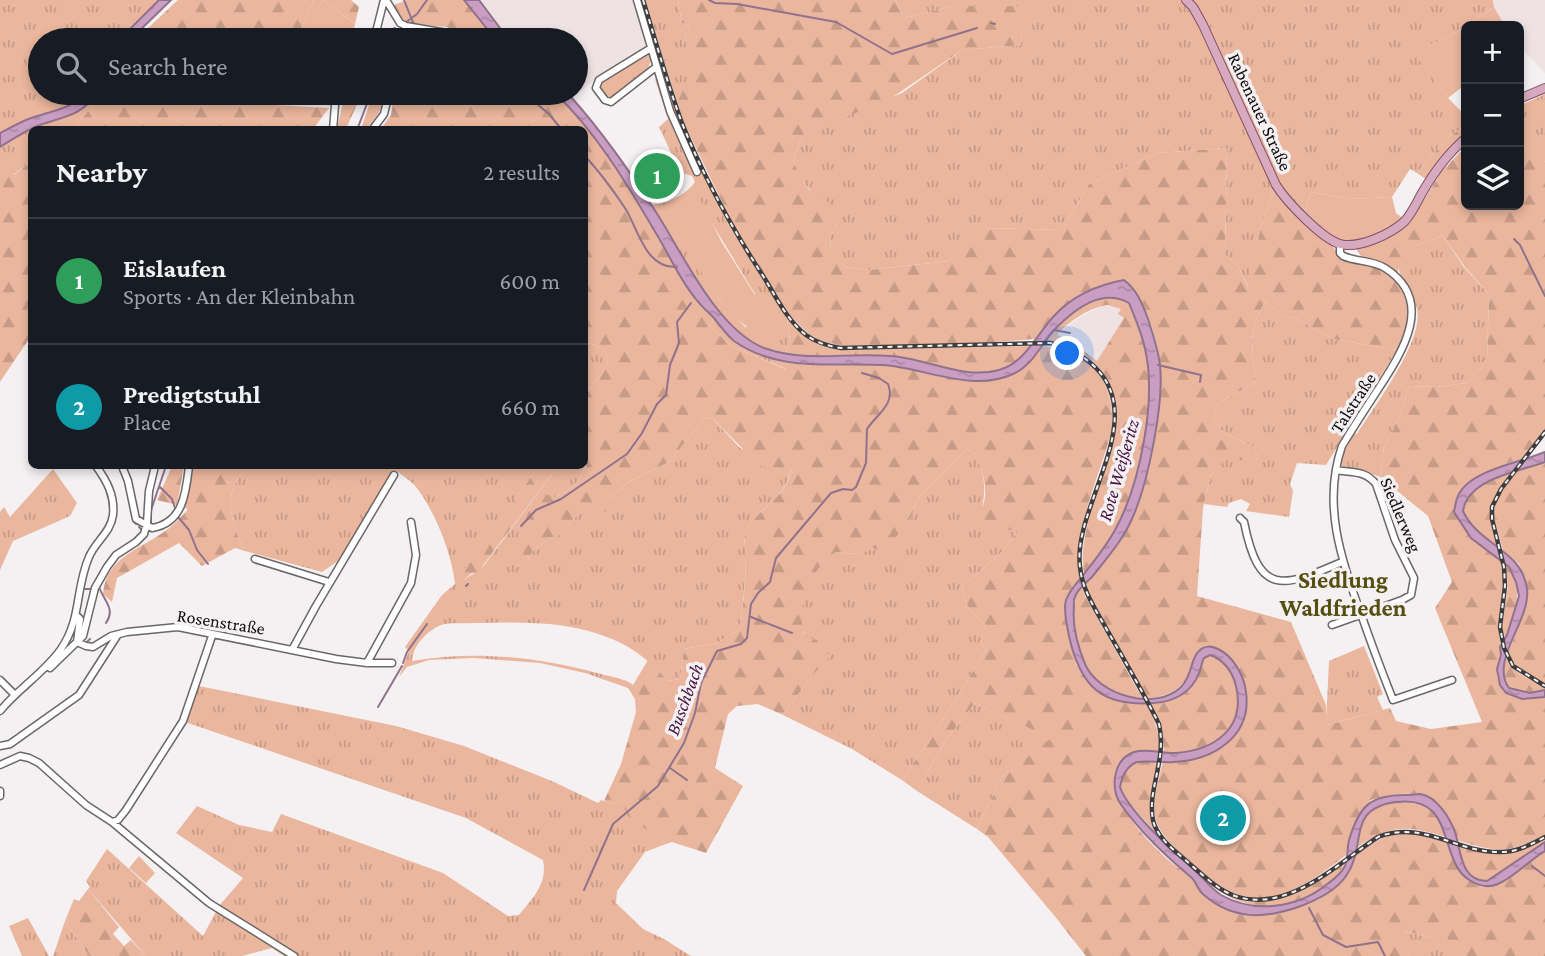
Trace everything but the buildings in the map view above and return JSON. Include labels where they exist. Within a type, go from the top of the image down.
[{"type":"main road","name":"Rabenauer Straße","points":[[1186,0],[1203,25],[1276,185],[1319,229],[1340,244]]},
{"type":"main road","points":[[1524,97],[1545,88]]},
{"type":"main road","points":[[1340,244],[1367,242],[1394,228],[1410,214],[1444,159],[1461,143]]},
{"type":"street","points":[[385,0],[400,23],[414,28]]},
{"type":"street","points":[[377,28],[385,0]]},
{"type":"street","points":[[636,0],[670,110],[697,172]]},
{"type":"street","points":[[651,48],[599,80],[596,88],[611,102],[656,66]]},
{"type":"street","points":[[333,126],[335,105]]},
{"type":"street","points":[[375,126],[384,114],[386,105]]},
{"type":"street","name":"Talstraße","points":[[1340,244],[1340,253],[1343,256],[1376,264],[1398,279],[1406,289],[1412,320],[1401,354],[1342,446],[1333,498],[1334,528],[1342,562],[1393,700],[1452,680]]},
{"type":"street","points":[[0,710],[53,660],[63,647],[76,616],[84,568],[113,517],[112,493],[98,469]]},
{"type":"street","points":[[123,469],[134,516],[149,527]]},
{"type":"street","points":[[149,527],[147,500],[154,469]]},
{"type":"street","points":[[49,670],[77,642],[86,627],[95,588],[116,555],[136,542],[149,527],[169,521],[181,509],[188,469]]},
{"type":"street","name":"Siedlerweg","points":[[1332,625],[1411,595],[1414,578],[1395,540],[1376,484],[1371,477],[1363,473],[1336,470]]},
{"type":"street","points":[[292,650],[329,582],[394,475]]},
{"type":"street","points":[[1240,518],[1244,522],[1253,559],[1264,574],[1275,580],[1295,581],[1342,562]]},
{"type":"street","points":[[367,663],[411,583],[416,555],[411,522]]},
{"type":"street","points":[[255,559],[329,582]]},
{"type":"street","points":[[76,616],[80,619],[77,642]]},
{"type":"street","name":"Rosenstraße","points":[[77,642],[93,646],[118,634],[148,628],[178,627],[212,636],[242,639],[367,663],[392,663]]},
{"type":"street","points":[[0,746],[10,744],[79,695],[118,634]]},
{"type":"street","points":[[112,822],[118,820],[126,810],[183,720],[212,636]]},
{"type":"street","points":[[0,680],[14,694]]},
{"type":"street","points":[[0,765],[20,757],[39,763],[86,806],[112,822],[209,903],[294,956]]},
{"type":"shaded area","points":[[479,0],[645,0],[685,125],[712,183],[748,250],[790,316],[819,340],[842,346],[1051,341],[1080,352],[1104,373],[1114,392],[1118,416],[1085,541],[1082,563],[1085,581],[1089,594],[1161,723],[1164,749],[1155,812],[1167,840],[1217,883],[1235,893],[1275,896],[1310,880],[1378,834],[1391,829],[1419,829],[1486,849],[1531,842],[1545,835],[1545,839],[1519,852],[1496,855],[1418,835],[1393,834],[1313,883],[1276,900],[1246,901],[1234,898],[1214,886],[1164,843],[1151,824],[1150,799],[1160,749],[1156,725],[1085,596],[1077,566],[1080,540],[1111,434],[1086,361],[1066,350],[1049,346],[841,350],[817,345],[787,318],[727,222],[682,127],[654,43],[588,85],[588,28],[500,28]]},
{"type":"shaded area","points":[[1494,0],[1545,0],[1545,73],[1524,51],[1524,21],[1502,21],[1494,7]]},
{"type":"shaded area","points":[[1102,306],[1121,309],[1124,318],[1097,362],[1088,353],[1056,335],[1080,317]]},
{"type":"shaded area","points":[[1545,429],[1545,434],[1502,490],[1494,508],[1494,519],[1502,547],[1508,586],[1503,636],[1509,657],[1545,684],[1545,688],[1512,668],[1502,650],[1499,628],[1503,596],[1502,567],[1490,520],[1491,507],[1499,488]]},
{"type":"green space","points":[[0,0],[159,0],[131,28],[28,28],[28,105],[68,105],[26,120],[0,133]]},
{"type":"green space","points":[[178,0],[314,0],[301,28],[148,28]]},
{"type":"green space","points":[[314,0],[323,0],[355,24],[354,28],[301,28]]},
{"type":"green space","points":[[323,0],[351,0],[359,7],[355,24]]},
{"type":"green space","points":[[407,0],[464,0],[486,28],[448,28],[403,23],[394,5]]},
{"type":"green space","points":[[645,0],[678,0],[682,23],[689,25],[690,32],[685,36],[692,75],[677,102]]},
{"type":"green space","points":[[678,0],[895,0],[904,18],[954,6],[1024,6],[1021,45],[962,50],[884,103],[844,117],[817,121],[801,138],[793,161],[801,179],[814,195],[838,206],[837,224],[831,235],[830,249],[845,267],[869,270],[949,261],[984,228],[1062,230],[1089,184],[1158,153],[1227,148],[1225,255],[1238,266],[1248,287],[1261,226],[1275,188],[1331,243],[1341,260],[1374,267],[1395,281],[1402,291],[1408,314],[1403,339],[1397,350],[1333,339],[1299,320],[1282,315],[1266,301],[1253,330],[1256,382],[1218,403],[1213,420],[1226,434],[1254,447],[1258,460],[1225,460],[1211,475],[1203,508],[1197,596],[1291,622],[1326,705],[1327,725],[1390,708],[1396,721],[1431,729],[1482,722],[1435,608],[1452,582],[1428,516],[1380,477],[1384,447],[1400,416],[1409,386],[1437,387],[1467,383],[1487,361],[1489,294],[1443,236],[1419,244],[1398,260],[1398,273],[1362,257],[1355,247],[1413,218],[1441,172],[1461,151],[1461,210],[1524,210],[1524,139],[1545,162],[1545,429],[1522,459],[1470,482],[1459,493],[1454,512],[1501,560],[1504,586],[1499,628],[1501,655],[1497,677],[1503,689],[1531,698],[1545,697],[1545,835],[1511,849],[1482,847],[1456,840],[1441,809],[1424,797],[1405,794],[1383,797],[1371,800],[1348,842],[1346,855],[1298,888],[1262,898],[1241,896],[1225,888],[1201,872],[1177,850],[1156,820],[1154,806],[1163,761],[1172,762],[1224,747],[1246,716],[1236,672],[1231,662],[1225,654],[1205,646],[1184,682],[1169,693],[1147,698],[1089,594],[1086,583],[1111,554],[1131,522],[1143,489],[1152,449],[1159,409],[1161,374],[1155,339],[1143,306],[1123,280],[1056,314],[1035,339],[971,344],[842,346],[819,340],[809,334],[790,316],[730,219],[685,125],[677,102],[691,75],[685,36],[690,32],[689,25],[682,23]]},
{"type":"green space","points":[[895,0],[1181,0],[1192,10],[1275,188],[1261,226],[1249,288],[1238,266],[1225,255],[1227,148],[1158,153],[1089,184],[1062,230],[985,228],[949,261],[869,270],[845,267],[830,250],[831,235],[837,224],[800,178],[793,161],[801,138],[817,120],[844,117],[902,93],[962,50],[1021,45],[1023,6],[954,6],[904,18]]},
{"type":"green space","points":[[1190,0],[1493,0],[1494,7],[1473,21],[1461,21],[1461,29],[1454,34],[1414,52],[1461,111],[1461,129],[1445,140],[1417,173],[1410,169],[1392,197],[1350,199],[1311,192],[1304,213],[1280,188]]},
{"type":"green space","points":[[1494,7],[1502,21],[1473,21]]},
{"type":"green space","points":[[1461,29],[1461,88],[1448,98],[1413,52]]},
{"type":"green space","points":[[648,53],[651,60],[648,69],[612,99],[607,98],[600,84]]},
{"type":"green space","points":[[664,76],[682,127],[727,222],[787,318],[790,340],[786,353],[765,348],[747,339],[731,324],[700,286],[651,205],[676,198],[695,182],[692,176],[680,172],[659,127],[668,119],[655,79]],"holes":[[[708,217],[755,294],[746,328],[719,299],[673,222]]]},
{"type":"green space","points":[[1545,94],[1545,162],[1524,140],[1524,104]]},
{"type":"green space","points":[[86,105],[94,105],[76,126],[38,126],[66,117]]},
{"type":"green space","points":[[94,105],[274,105],[329,108],[315,126],[76,126]]},
{"type":"green space","points":[[342,105],[357,105],[347,126],[338,126]]},
{"type":"green space","points":[[369,105],[382,105],[369,125],[362,126]]},
{"type":"green space","points":[[392,105],[567,105],[585,126],[383,126],[391,115]]},
{"type":"green space","points":[[1461,129],[1461,142],[1427,180],[1417,173],[1445,140]]},
{"type":"green space","points":[[588,130],[620,175],[689,287],[714,319],[709,326],[732,346],[785,369],[790,363],[881,365],[968,380],[1008,376],[1026,365],[1043,346],[1076,355],[1098,374],[1106,386],[1112,416],[1111,434],[1079,546],[1080,578],[1071,589],[1066,621],[1076,664],[1087,682],[1125,703],[1146,704],[1154,721],[1159,752],[1143,751],[1128,756],[1121,764],[1117,777],[1117,790],[1122,803],[1138,828],[1167,859],[1191,878],[1201,893],[1278,914],[1320,899],[1354,862],[1355,855],[1390,835],[1421,835],[1449,843],[1456,866],[1482,887],[1499,884],[1545,851],[1545,956],[1465,956],[1441,932],[1432,938],[1405,931],[1409,956],[1086,956],[988,837],[977,829],[1002,777],[1051,738],[975,703],[944,743],[917,791],[902,780],[986,650],[980,641],[986,625],[970,609],[962,587],[1002,552],[1018,531],[969,524],[982,508],[985,499],[981,469],[971,450],[965,451],[918,498],[911,518],[884,552],[874,548],[857,554],[836,552],[819,568],[804,599],[803,634],[818,641],[817,651],[831,655],[783,715],[758,704],[737,706],[728,714],[715,768],[743,786],[706,853],[672,842],[666,844],[628,816],[621,800],[612,804],[604,801],[621,764],[642,698],[633,685],[648,660],[668,681],[680,679],[684,649],[717,643],[740,629],[746,557],[745,533],[752,522],[779,495],[791,469],[760,466],[712,418],[704,419],[669,462],[630,481],[606,501],[606,511],[592,517],[580,512],[559,535],[533,551],[523,566],[516,560],[528,543],[521,529],[531,507],[544,494],[555,497],[567,491],[579,480],[585,469],[588,469],[588,391],[603,372],[608,360],[603,348],[588,343]]},
{"type":"green space","points":[[28,131],[28,164],[0,184],[0,147]]},
{"type":"green space","points":[[28,164],[28,340],[0,382],[0,179],[15,174]]},
{"type":"green space","points":[[696,191],[721,241],[770,319],[775,341],[740,322],[727,308],[703,275],[673,223],[670,224],[659,207]]},
{"type":"green space","points":[[1311,192],[1350,199],[1392,197],[1396,213],[1403,218],[1382,233],[1365,240],[1341,241],[1326,233],[1304,213]]},
{"type":"green space","points":[[1443,236],[1464,267],[1489,294],[1487,361],[1467,383],[1437,387],[1409,386],[1400,416],[1384,447],[1380,477],[1360,469],[1345,469],[1339,462],[1354,433],[1357,434],[1396,373],[1413,338],[1417,322],[1415,302],[1400,273],[1397,260],[1419,244]]},
{"type":"green space","points":[[1118,297],[1129,303],[1146,349],[1149,370],[1148,417],[1139,466],[1124,510],[1112,535],[1084,574],[1084,542],[1088,523],[1115,434],[1115,400],[1103,372],[1092,361],[1064,345],[1046,341],[1066,319],[1082,307],[1100,299]],"holes":[[[1108,305],[1121,309],[1118,314],[1124,318],[1097,361],[1073,342],[1057,335],[1073,320],[1094,309]]]},
{"type":"green space","points":[[1266,301],[1282,315],[1299,320],[1333,339],[1397,350],[1326,465],[1297,463],[1290,484],[1293,491],[1289,517],[1246,511],[1250,504],[1241,499],[1229,503],[1227,507],[1204,504],[1211,475],[1224,460],[1258,460],[1254,447],[1226,434],[1213,420],[1218,403],[1256,382],[1252,350],[1253,330]]},
{"type":"green space","points":[[787,318],[811,340],[841,350],[1030,346],[1021,359],[1003,369],[982,374],[879,355],[830,358],[794,355],[786,353],[790,340]]},
{"type":"green space","points":[[714,319],[748,348],[790,363],[786,369],[732,346],[709,326]]},
{"type":"green space","points":[[588,343],[603,348],[608,360],[603,372],[588,391]]},
{"type":"green space","points":[[712,418],[740,448],[791,468],[783,488],[745,533],[740,629],[717,643],[684,649],[680,679],[668,681],[643,657],[612,639],[561,625],[509,622],[445,624],[426,635],[413,655],[412,661],[482,656],[528,659],[574,667],[630,683],[642,698],[636,713],[635,699],[628,688],[585,673],[540,663],[474,658],[429,660],[407,667],[399,677],[409,651],[405,647],[442,595],[455,584],[446,546],[430,508],[416,487],[395,470],[338,561],[322,572],[245,551],[232,517],[231,496],[234,485],[247,469],[537,469],[462,574],[462,581],[482,568],[556,469],[585,469],[579,480],[555,497],[528,543],[523,566],[533,551],[559,535],[580,512],[606,501],[630,481],[669,462],[704,419]]},
{"type":"green space","points":[[971,450],[983,477],[982,507],[1018,531],[1002,552],[962,587],[970,609],[986,625],[980,641],[986,650],[902,780],[852,749],[783,715],[830,655],[817,651],[807,641],[802,630],[801,606],[809,581],[822,561],[836,552],[857,554],[874,548],[897,534],[911,518],[918,498],[965,451]]},
{"type":"green space","points":[[1545,462],[1545,684],[1518,667],[1508,653],[1528,591],[1519,564],[1503,550],[1494,519],[1494,508],[1502,490],[1518,470]]},
{"type":"green space","points":[[53,469],[77,503],[70,516],[13,541],[0,570],[0,512],[4,507],[10,517]]},
{"type":"green space","points":[[171,469],[183,469],[177,505],[157,500]]},
{"type":"green space","points":[[193,469],[247,469],[234,485],[231,496],[232,517],[245,551],[235,548],[202,566],[179,543],[117,578],[112,602],[103,594],[111,571],[127,555],[171,527],[188,509],[185,508]]},
{"type":"green space","points":[[537,469],[556,469],[484,564],[482,568],[491,577],[485,582],[476,573],[472,573],[461,582],[462,573]]},
{"type":"green space","points":[[1513,471],[1498,491],[1492,507],[1492,524],[1499,548],[1472,526],[1464,511],[1464,504],[1477,488]]},
{"type":"green space","points":[[1505,564],[1515,581],[1517,601],[1504,641],[1502,627],[1508,586]]},
{"type":"green space","points":[[1082,586],[1142,698],[1118,693],[1102,686],[1086,664],[1072,615],[1075,595]]},
{"type":"green space","points":[[1364,646],[1383,694],[1377,697],[1383,710],[1326,725],[1329,661]]},
{"type":"green space","points":[[1210,655],[1226,666],[1236,685],[1239,706],[1233,725],[1220,738],[1202,747],[1183,752],[1164,752],[1161,723],[1150,703],[1175,699],[1201,669],[1204,658]]},
{"type":"green space","points":[[1505,658],[1520,674],[1545,690],[1530,693],[1509,688],[1503,672]]},
{"type":"green space","points":[[199,686],[396,726],[464,746],[554,782],[598,803],[601,800],[612,804],[621,800],[629,816],[666,844],[645,852],[617,891],[616,903],[643,929],[691,956],[284,956],[272,948],[242,956],[146,956],[88,889],[90,887],[86,881],[107,849],[203,936],[219,906],[243,878],[176,833],[197,806],[239,825],[272,832],[281,814],[443,873],[508,916],[519,915],[538,890],[543,876],[543,860],[466,818],[185,722]]},
{"type":"green space","points":[[975,703],[1052,738],[1002,777],[977,829],[917,791],[944,743]]},
{"type":"green space","points":[[1158,761],[1150,807],[1157,834],[1125,799],[1120,787],[1124,773],[1132,764]]},
{"type":"green space","points":[[1399,802],[1430,809],[1439,819],[1447,837],[1420,830],[1400,829],[1380,834],[1356,848],[1360,827],[1367,814],[1378,807]]},
{"type":"green space","points":[[1545,839],[1545,842],[1487,881],[1470,873],[1463,863],[1457,845],[1502,853],[1522,850]]},
{"type":"green space","points":[[139,856],[155,873],[146,883],[129,868]]},
{"type":"green space","points":[[1345,862],[1334,878],[1308,897],[1291,904],[1274,906],[1257,906],[1224,894],[1196,871],[1226,894],[1258,902],[1288,895]]},
{"type":"green space","points":[[88,889],[119,927],[113,934],[124,946],[131,940],[146,956],[89,956],[65,921],[74,899],[79,901]]},
{"type":"green space","points":[[28,918],[49,956],[22,956],[9,926]]},
{"type":"green space","points":[[65,921],[89,956],[53,956]]},
{"type":"green space","points":[[1404,931],[1432,938],[1441,931],[1465,956],[1409,956]]},
{"type":"water","points":[[159,0],[171,0],[142,28],[131,28]]},
{"type":"water","points":[[464,0],[479,0],[500,28],[486,28]]},
{"type":"water","points":[[86,105],[66,117],[38,126],[28,126],[28,131],[0,147],[0,133],[26,120],[66,106]]},
{"type":"water","points":[[567,105],[578,105],[605,138],[645,194],[715,306],[730,324],[764,348],[811,356],[890,356],[972,372],[999,370],[1023,355],[1054,316],[1077,297],[1095,288],[1124,280],[1132,288],[1141,302],[1157,348],[1161,381],[1157,422],[1137,506],[1118,543],[1076,594],[1075,629],[1082,657],[1092,675],[1114,691],[1128,696],[1143,699],[1170,694],[1185,682],[1196,654],[1206,647],[1223,652],[1233,661],[1240,673],[1245,686],[1246,708],[1243,721],[1227,743],[1216,751],[1189,760],[1137,762],[1130,766],[1120,787],[1150,829],[1217,892],[1234,901],[1262,906],[1289,903],[1315,893],[1343,869],[1357,819],[1367,805],[1382,797],[1420,794],[1437,803],[1453,827],[1463,863],[1471,876],[1478,880],[1487,881],[1545,842],[1545,851],[1504,881],[1492,886],[1479,885],[1467,879],[1458,869],[1443,829],[1432,811],[1424,805],[1397,802],[1370,812],[1360,830],[1356,852],[1346,876],[1336,887],[1318,899],[1273,914],[1249,915],[1226,909],[1204,895],[1192,878],[1155,844],[1122,806],[1116,792],[1115,776],[1121,762],[1134,752],[1176,753],[1215,742],[1232,725],[1236,714],[1238,701],[1232,676],[1223,663],[1210,655],[1204,658],[1192,686],[1175,698],[1161,702],[1136,703],[1107,697],[1096,690],[1079,668],[1066,618],[1065,604],[1070,592],[1097,558],[1124,511],[1144,441],[1149,392],[1148,369],[1142,337],[1129,303],[1109,298],[1099,299],[1081,307],[1050,334],[1027,365],[1013,374],[997,379],[965,380],[883,365],[807,364],[770,358],[734,341],[697,301],[609,158],[588,131],[588,126],[585,126]]},
{"type":"water","points":[[1545,452],[1545,462],[1496,478],[1474,491],[1463,511],[1479,532],[1509,556],[1523,576],[1527,601],[1507,653],[1504,677],[1509,688],[1530,693],[1545,690],[1545,697],[1522,699],[1506,693],[1500,685],[1497,669],[1500,647],[1507,635],[1519,596],[1516,582],[1509,567],[1471,538],[1454,512],[1458,496],[1473,480],[1484,473]]},
{"type":"waterway","points":[[404,0],[414,25]]},
{"type":"waterway","points":[[405,23],[417,14],[427,0]]},
{"type":"waterway","points":[[709,0],[836,22],[892,54],[977,28]]},
{"type":"waterway","points":[[991,23],[995,24]]},
{"type":"waterway","points":[[359,126],[366,105]]},
{"type":"waterway","points":[[538,105],[559,126]]},
{"type":"waterway","points":[[588,160],[625,208],[650,254],[666,266],[677,267]]},
{"type":"waterway","points":[[1514,239],[1520,245],[1545,296]]},
{"type":"waterway","points":[[521,526],[536,510],[561,499],[627,454],[657,404],[666,395],[670,365],[679,343],[677,322],[691,303]]},
{"type":"waterway","points":[[1054,330],[1070,333]]},
{"type":"waterway","points":[[1158,365],[1201,375],[1200,382]]},
{"type":"waterway","name":"Buschbach","points":[[584,890],[613,824],[658,786],[684,743],[695,713],[701,683],[717,651],[741,644],[747,638],[751,604],[770,582],[776,558],[831,493],[856,487],[866,463],[867,429],[890,397],[888,384],[862,373]]},
{"type":"waterway","points":[[151,525],[151,510],[165,469]]},
{"type":"waterway","points":[[160,487],[172,499],[175,508]]},
{"type":"waterway","points":[[179,518],[208,564]]},
{"type":"waterway","points":[[133,520],[136,524]]},
{"type":"waterway","points":[[101,583],[99,587],[110,613],[106,623]]},
{"type":"waterway","points":[[85,589],[93,589]]},
{"type":"waterway","points":[[751,617],[792,633]]},
{"type":"waterway","points":[[403,663],[407,652],[427,624]]},
{"type":"waterway","points":[[86,643],[90,639]]},
{"type":"waterway","points":[[378,707],[402,666]]},
{"type":"waterway","points":[[670,768],[687,780]]},
{"type":"waterway","points":[[1532,866],[1545,876]]},
{"type":"waterway","points":[[1309,908],[1323,935],[1346,947],[1378,942],[1385,956]]},
{"type":"railway","points":[[643,0],[682,123],[709,184],[778,302],[806,335],[823,344],[841,348],[1050,343],[1069,349],[1086,359],[1096,368],[1110,390],[1115,413],[1112,439],[1087,518],[1081,543],[1080,567],[1090,600],[1159,724],[1161,750],[1153,797],[1153,820],[1163,839],[1174,850],[1223,890],[1235,896],[1255,900],[1293,892],[1329,872],[1378,837],[1394,833],[1425,834],[1483,851],[1498,852],[1516,850],[1545,837]]},
{"type":"railway","points":[[1545,432],[1501,489],[1492,507],[1492,519],[1504,567],[1505,586],[1500,627],[1504,648],[1513,666],[1545,686]]},
{"type":"place","name":"Eislaufen","points":[[657,176]]},
{"type":"place","name":"Predigtstuhl","points":[[1223,818]]},
{"type":"district","name":"Siedlung Waldfrieden","points":[[1343,594]]},
{"type":"water label","name":"Rote Weißeritz","points":[[1118,470]]}]
